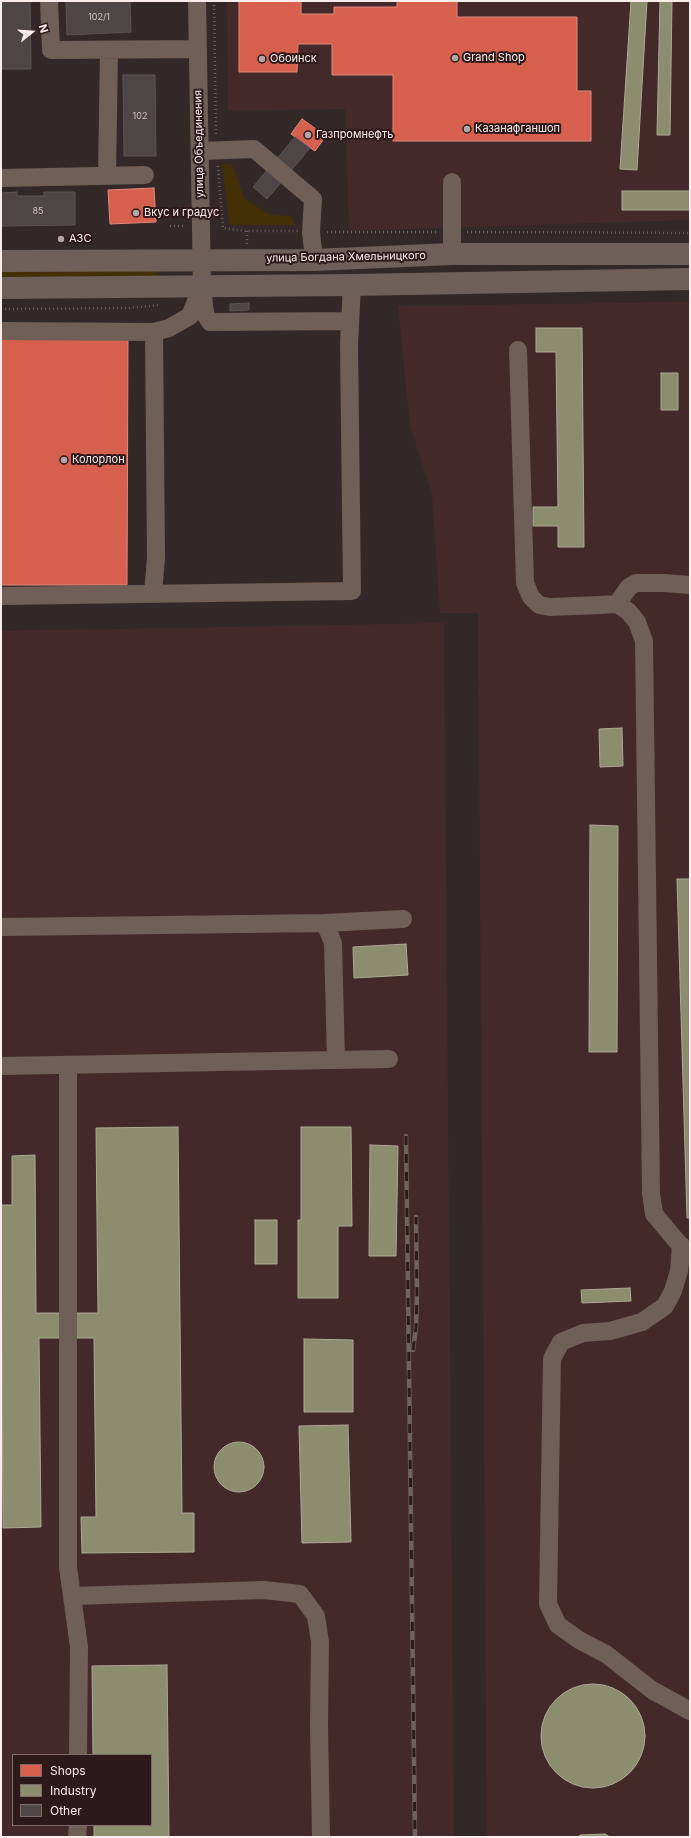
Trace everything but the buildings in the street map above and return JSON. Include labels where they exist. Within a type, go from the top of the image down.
[{"type":"highway","name":"улица Богдана Хмельницкого","points":[[1,261],[201,259],[314,260],[452,254],[690,254]]},
{"type":"highway","points":[[1,288],[352,285],[690,279]]},
{"type":"street","points":[[50,1],[51,50],[198,49]]},
{"type":"street","name":"улица Объединения","points":[[197,1],[198,49],[208,150],[201,259],[205,314],[210,322],[350,321]]},
{"type":"street","points":[[107,176],[109,50]]},
{"type":"street","points":[[208,150],[254,149],[313,199],[311,232],[314,260]]},
{"type":"street","points":[[1,178],[145,175]]},
{"type":"street","points":[[452,182],[452,254]]},
{"type":"street","points":[[1,596],[352,591],[350,321],[352,285]]},
{"type":"street","points":[[1,331],[154,332],[170,328],[190,316],[202,286]]},
{"type":"street","points":[[153,594],[156,558],[154,332]]},
{"type":"street","points":[[518,350],[525,583],[539,605],[550,607],[617,604],[628,611],[637,622],[644,641],[651,1193],[654,1214],[686,1251],[673,1291],[665,1306],[642,1322],[610,1331],[583,1333],[561,1342],[552,1358],[548,1604],[558,1625],[579,1640],[606,1654],[652,1690],[690,1711]]},
{"type":"street","points":[[617,604],[629,587],[636,583],[690,585]]},
{"type":"street","points":[[1,927],[324,923],[403,919]]},
{"type":"street","points":[[324,923],[333,942],[336,1060]]},
{"type":"street","points":[[1,1066],[389,1059]]},
{"type":"street","points":[[68,1065],[68,1567],[79,1646],[78,1754]]},
{"type":"street","points":[[72,1596],[264,1590],[300,1594],[316,1616],[320,1642],[319,1726],[321,1837]]},
{"type":"street","points":[[78,1826],[78,1837]]},
{"type":"path","points":[[214,1],[208,150],[223,228],[247,231],[311,232],[690,233]]},
{"type":"path","points":[[1,309],[129,308],[163,305]]},
{"type":"shaded area","points":[[227,1],[690,1],[690,220],[349,231],[345,109],[228,111]]},
{"type":"shaded area","points":[[227,163],[233,166],[244,198],[270,215],[290,216],[294,220],[295,225],[230,225],[222,165]]},
{"type":"shaded area","points":[[157,266],[157,280],[1,281],[1,268]]},
{"type":"shaded area","points":[[690,302],[690,1837],[487,1837],[478,613],[440,613],[432,494],[410,426],[398,306]]},
{"type":"shaded area","points":[[444,623],[454,1837],[1,1837],[1,631]]},
{"type":"railway","points":[[406,1136],[415,1837]]},
{"type":"railway","points":[[413,1350],[416,1328],[417,1294],[416,1217]]},
{"type":"place","name":"Grand Shop","points":[[455,58]]},
{"type":"place","name":"Обоинск","points":[[262,59]]},
{"type":"place","name":"Казанафганшоп","points":[[467,129]]},
{"type":"place","name":"Газпромнефть","points":[[308,135]]},
{"type":"place","name":"Вкус и градус","points":[[136,213]]},
{"type":"place","name":"АЗС","points":[[61,239]]},
{"type":"place","name":"Колорлон","points":[[64,460]]}]
